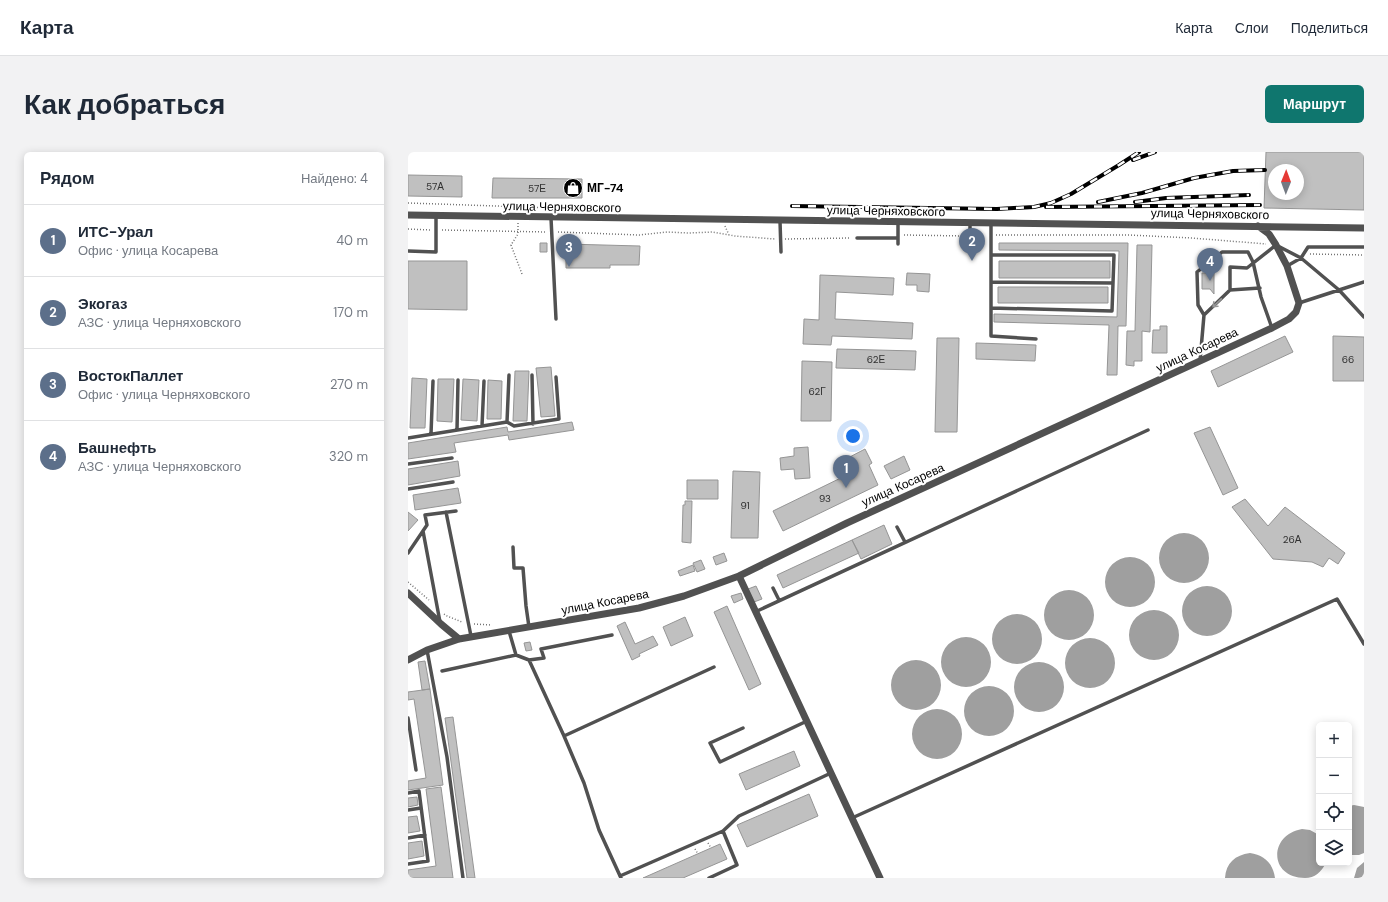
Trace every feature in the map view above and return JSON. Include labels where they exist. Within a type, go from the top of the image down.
[{"type":"street","name":"улица Черняховского","points":[[408,215],[1364,228]]},
{"type":"street","points":[[1258,226],[1270,234],[1276,245],[1287,266],[1299,303]]},
{"type":"street","name":"улица Косарева","points":[[408,660],[427,650],[459,639],[639,608],[684,596],[739,576],[847,523],[1272,328],[1289,319],[1296,312],[1299,303]]},
{"type":"street","points":[[739,576],[880,878]]},
{"type":"street","points":[[408,593],[459,639]]},
{"type":"lane","points":[[408,251],[436,252],[436,216]]},
{"type":"lane","points":[[551,218],[556,319]]},
{"type":"lane","points":[[780,221],[781,252]]},
{"type":"lane","points":[[898,222],[898,244]]},
{"type":"lane","points":[[970,223],[970,238]]},
{"type":"lane","points":[[991,224],[991,336],[1036,339]]},
{"type":"lane","points":[[858,238],[898,236]]},
{"type":"lane","points":[[1230,290],[1230,267],[1247,268],[1276,245],[1301,258],[1339,290],[1364,317]]},
{"type":"lane","points":[[1287,266],[1301,258],[1308,247],[1364,247]]},
{"type":"lane","points":[[1200,362],[1204,315],[1198,305],[1197,272],[1222,252],[1248,252],[1254,262],[1261,297],[1272,328]]},
{"type":"lane","points":[[992,255],[1114,254],[1112,311],[992,308]]},
{"type":"lane","points":[[992,282],[1113,283]]},
{"type":"lane","points":[[1299,303],[1364,282]]},
{"type":"lane","points":[[1204,315],[1230,290],[1260,288]]},
{"type":"lane","points":[[507,422],[509,375]]},
{"type":"lane","points":[[532,375],[533,424]]},
{"type":"lane","points":[[408,438],[507,422],[514,426],[559,420],[556,377]]},
{"type":"lane","points":[[457,430],[458,380]]},
{"type":"lane","points":[[431,434],[433,381]]},
{"type":"lane","points":[[482,426],[484,381]]},
{"type":"lane","points":[[755,612],[1148,430]]},
{"type":"lane","points":[[408,464],[452,458]]},
{"type":"lane","points":[[408,489],[453,482]]},
{"type":"lane","points":[[408,553],[427,525],[425,515],[456,511]]},
{"type":"lane","points":[[446,512],[471,637]]},
{"type":"lane","points":[[897,527],[905,542]]},
{"type":"lane","points":[[422,531],[441,624]]},
{"type":"lane","points":[[513,547],[514,568],[523,568],[526,606],[530,627]]},
{"type":"lane","points":[[773,588],[779,600]]},
{"type":"lane","points":[[852,818],[1337,600],[1364,644]]},
{"type":"lane","points":[[509,631],[516,655]]},
{"type":"lane","points":[[442,671],[516,655],[529,660],[544,658],[541,649],[612,635]]},
{"type":"lane","points":[[427,650],[447,756],[463,878]]},
{"type":"lane","points":[[529,660],[584,782],[599,830],[620,877],[722,831],[739,816],[831,773]]},
{"type":"lane","points":[[564,736],[714,667]]},
{"type":"lane","points":[[408,718],[416,770]]},
{"type":"lane","points":[[743,728],[710,743],[720,762],[807,721]]},
{"type":"lane","points":[[408,793],[419,791],[428,861],[408,864]]},
{"type":"lane","points":[[408,810],[421,808]]},
{"type":"lane","points":[[709,878],[737,865],[722,831]]},
{"type":"lane","points":[[408,838],[425,835]]},
{"type":"path","points":[[518,217],[518,232],[510,245],[522,274]]},
{"type":"path","points":[[408,229],[639,235],[667,232],[712,232],[735,236],[781,239],[858,238]]},
{"type":"path","points":[[898,236],[970,238],[992,235],[1129,235],[1192,238],[1276,245]]},
{"type":"path","points":[[1308,254],[1364,255]]},
{"type":"shaded area","points":[[1179,533],[1189,533],[1202,540],[1209,553],[1209,563],[1202,576],[1189,583],[1179,583],[1170,579],[1163,572],[1159,563],[1159,553],[1163,544],[1170,537]]},
{"type":"shaded area","points":[[1125,557],[1135,557],[1148,564],[1155,577],[1155,587],[1148,600],[1135,607],[1125,607],[1116,603],[1109,596],[1105,587],[1105,577],[1109,568],[1116,561]]},
{"type":"shaded area","points":[[1202,586],[1212,586],[1225,593],[1232,606],[1232,616],[1225,629],[1212,636],[1202,636],[1193,632],[1186,625],[1182,616],[1182,606],[1186,597],[1193,590]]},
{"type":"shaded area","points":[[1064,590],[1074,590],[1087,597],[1094,610],[1094,620],[1087,633],[1074,640],[1064,640],[1055,636],[1048,629],[1044,620],[1044,610],[1048,601],[1055,594]]},
{"type":"shaded area","points":[[1149,610],[1159,610],[1172,617],[1179,630],[1179,640],[1172,653],[1159,660],[1149,660],[1140,656],[1133,649],[1129,640],[1129,630],[1133,621],[1140,614]]},
{"type":"shaded area","points":[[1012,614],[1022,614],[1035,621],[1042,634],[1042,644],[1035,657],[1022,664],[1012,664],[1003,660],[996,653],[992,644],[992,634],[996,625],[1003,618]]},
{"type":"shaded area","points":[[961,637],[971,637],[984,644],[991,657],[991,667],[984,680],[971,687],[961,687],[952,683],[945,676],[941,667],[941,657],[945,648],[952,641]]},
{"type":"shaded area","points":[[1085,638],[1095,638],[1108,645],[1115,658],[1115,668],[1108,681],[1095,688],[1085,688],[1076,684],[1069,677],[1065,668],[1065,658],[1069,649],[1076,642]]},
{"type":"shaded area","points":[[911,660],[921,660],[934,667],[941,680],[941,690],[934,703],[921,710],[911,710],[902,706],[895,699],[891,690],[891,680],[895,671],[902,664]]},
{"type":"shaded area","points":[[1034,662],[1044,662],[1057,669],[1064,682],[1064,692],[1057,705],[1044,712],[1034,712],[1025,708],[1018,701],[1014,692],[1014,682],[1018,673],[1025,666]]},
{"type":"shaded area","points":[[984,686],[994,686],[1007,693],[1014,706],[1014,716],[1007,729],[994,736],[984,736],[975,732],[968,725],[964,716],[964,706],[968,697],[975,690]]},
{"type":"shaded area","points":[[932,709],[942,709],[955,716],[962,729],[962,739],[955,752],[942,759],[932,759],[923,755],[916,748],[912,739],[912,729],[916,720],[923,713]]},
{"type":"shaded area","points":[[1352,805],[1364,807],[1364,853],[1359,855],[1352,855]]},
{"type":"shaded area","points":[[1302,829],[1310,830],[1316,833],[1316,866],[1324,866],[1312,877],[1305,878],[1293,876],[1285,871],[1279,864],[1277,856],[1279,847],[1283,839],[1291,833]]},
{"type":"shaded area","points":[[1250,853],[1264,858],[1270,864],[1275,878],[1225,878],[1227,868],[1232,861],[1240,856]]},
{"type":"shaded area","points":[[1364,862],[1364,878],[1354,878],[1357,868]]},
{"type":"building","points":[[1266,152],[1364,152],[1364,210],[1264,208]]},
{"type":"building","points":[[408,175],[462,176],[462,197],[408,196]]},
{"type":"building","points":[[493,178],[582,179],[582,198],[492,198]]},
{"type":"building","points":[[540,243],[547,243],[547,252],[540,252]]},
{"type":"building","points":[[999,243],[1128,243],[1126,326],[1118,326],[1117,375],[1107,375],[1109,325],[994,322],[994,314],[1117,317],[1119,251],[999,250]]},
{"type":"building","points":[[566,244],[640,246],[639,265],[610,265],[610,268],[566,268]]},
{"type":"building","points":[[1137,245],[1152,245],[1150,332],[1142,331],[1142,361],[1134,361],[1134,366],[1126,365],[1127,331],[1135,331]]},
{"type":"building","points":[[408,261],[467,261],[467,310],[408,309]]},
{"type":"building","points":[[999,261],[1110,261],[1110,278],[999,278]]},
{"type":"building","points":[[1214,269],[1214,294],[1210,289],[1202,289],[1202,273],[1210,273]]},
{"type":"building","points":[[907,273],[930,274],[929,292],[917,291],[917,285],[906,285]]},
{"type":"building","points":[[820,275],[894,278],[893,295],[836,292],[835,319],[913,323],[912,339],[832,336],[831,345],[803,344],[804,319],[819,320]]},
{"type":"building","points":[[998,287],[1108,287],[1108,303],[998,303]]},
{"type":"building","points":[[1160,326],[1167,326],[1167,353],[1152,353],[1153,330],[1160,330]]},
{"type":"building","points":[[1285,336],[1293,352],[1218,387],[1211,371]]},
{"type":"building","points":[[1333,336],[1364,337],[1364,381],[1333,381]]},
{"type":"building","points":[[937,338],[959,338],[957,432],[935,432]]},
{"type":"building","points":[[976,343],[1036,345],[1035,361],[976,359]]},
{"type":"building","points":[[837,349],[916,351],[915,370],[836,368]]},
{"type":"building","points":[[802,361],[832,362],[831,421],[801,421]]},
{"type":"building","points":[[551,367],[555,416],[541,417],[536,368]]},
{"type":"building","points":[[515,371],[529,371],[527,421],[513,421]]},
{"type":"building","points":[[412,378],[427,379],[425,428],[410,428]]},
{"type":"building","points":[[438,379],[454,379],[452,422],[437,421]]},
{"type":"building","points":[[463,379],[479,380],[477,421],[461,420]]},
{"type":"building","points":[[488,380],[502,381],[501,419],[487,419]]},
{"type":"building","points":[[572,422],[574,430],[509,440],[508,435],[454,443],[456,452],[408,459],[408,443],[507,427],[508,432]]},
{"type":"building","points":[[1210,427],[1238,488],[1223,495],[1194,433]]},
{"type":"building","points":[[808,447],[810,478],[795,479],[794,469],[781,470],[780,458],[794,456],[794,448]]},
{"type":"building","points":[[865,449],[872,463],[869,465],[878,485],[783,531],[773,511],[851,473],[844,460]]},
{"type":"building","points":[[904,456],[910,470],[891,479],[884,466]]},
{"type":"building","points":[[458,461],[460,476],[408,485],[408,469]]},
{"type":"building","points":[[733,471],[760,472],[758,538],[731,538]]},
{"type":"building","points":[[687,480],[718,480],[718,499],[687,499]]},
{"type":"building","points":[[458,488],[461,503],[415,510],[413,495]]},
{"type":"building","points":[[1245,499],[1268,526],[1285,507],[1345,553],[1338,564],[1329,558],[1323,567],[1312,562],[1273,559],[1232,507]]},
{"type":"building","points":[[685,501],[692,501],[691,543],[682,542],[683,505],[685,505]]},
{"type":"building","points":[[408,512],[418,520],[408,531]]},
{"type":"building","points":[[884,525],[892,544],[861,559],[852,540]]},
{"type":"building","points":[[852,540],[859,553],[783,588],[777,575]]},
{"type":"building","points":[[724,553],[727,561],[716,565],[713,557]]},
{"type":"building","points":[[701,560],[705,569],[697,572],[693,563]]},
{"type":"building","points":[[693,565],[695,571],[680,576],[678,571]]},
{"type":"building","points":[[756,586],[762,599],[754,602],[748,589]]},
{"type":"building","points":[[741,593],[743,599],[734,603],[731,596]]},
{"type":"building","points":[[727,606],[761,684],[749,690],[714,612]]},
{"type":"building","points":[[685,617],[693,636],[671,646],[663,627]]},
{"type":"building","points":[[625,622],[635,644],[653,636],[658,645],[639,654],[640,656],[632,660],[617,626]]},
{"type":"building","points":[[530,642],[532,650],[526,651],[524,643]]},
{"type":"building","points":[[425,661],[430,689],[422,690],[418,662]]},
{"type":"building","points":[[430,689],[443,785],[408,790],[408,781],[426,778],[414,699],[408,700],[408,692]]},
{"type":"building","points":[[453,717],[475,878],[467,878],[445,718]]},
{"type":"building","points":[[794,751],[800,766],[746,790],[739,774]]},
{"type":"building","points":[[441,787],[453,878],[408,878],[408,870],[436,866],[426,789]]},
{"type":"building","points":[[809,794],[818,816],[747,847],[737,825]]},
{"type":"building","points":[[417,797],[418,805],[408,807],[408,798]]},
{"type":"building","points":[[417,816],[420,831],[408,833],[408,817]]},
{"type":"building","points":[[422,841],[424,856],[408,859],[408,843]]},
{"type":"building","points":[[720,844],[727,859],[683,878],[643,878]]},
{"type":"railway","points":[[792,206],[997,209],[1034,207],[1051,203],[1071,194],[1139,152]]},
{"type":"railway","points":[[1133,160],[1155,152]]},
{"type":"railway","points":[[1098,202],[1142,193],[1194,178],[1233,171],[1265,170]]},
{"type":"railway","points":[[1135,202],[1166,198],[1249,195]]},
{"type":"railway","points":[[1046,207],[1260,205]]},
{"type":"place","name":"МГ-74","points":[[573,188]]},
{"type":"place","name":"Экогаз","points":[[972,261]]},
{"type":"place","name":"ВостокПаллет","points":[[569,267]]},
{"type":"place","name":"Башнефть","points":[[1210,281]]},
{"type":"place","name":"ИТС-Урал","points":[[846,488]]}]
